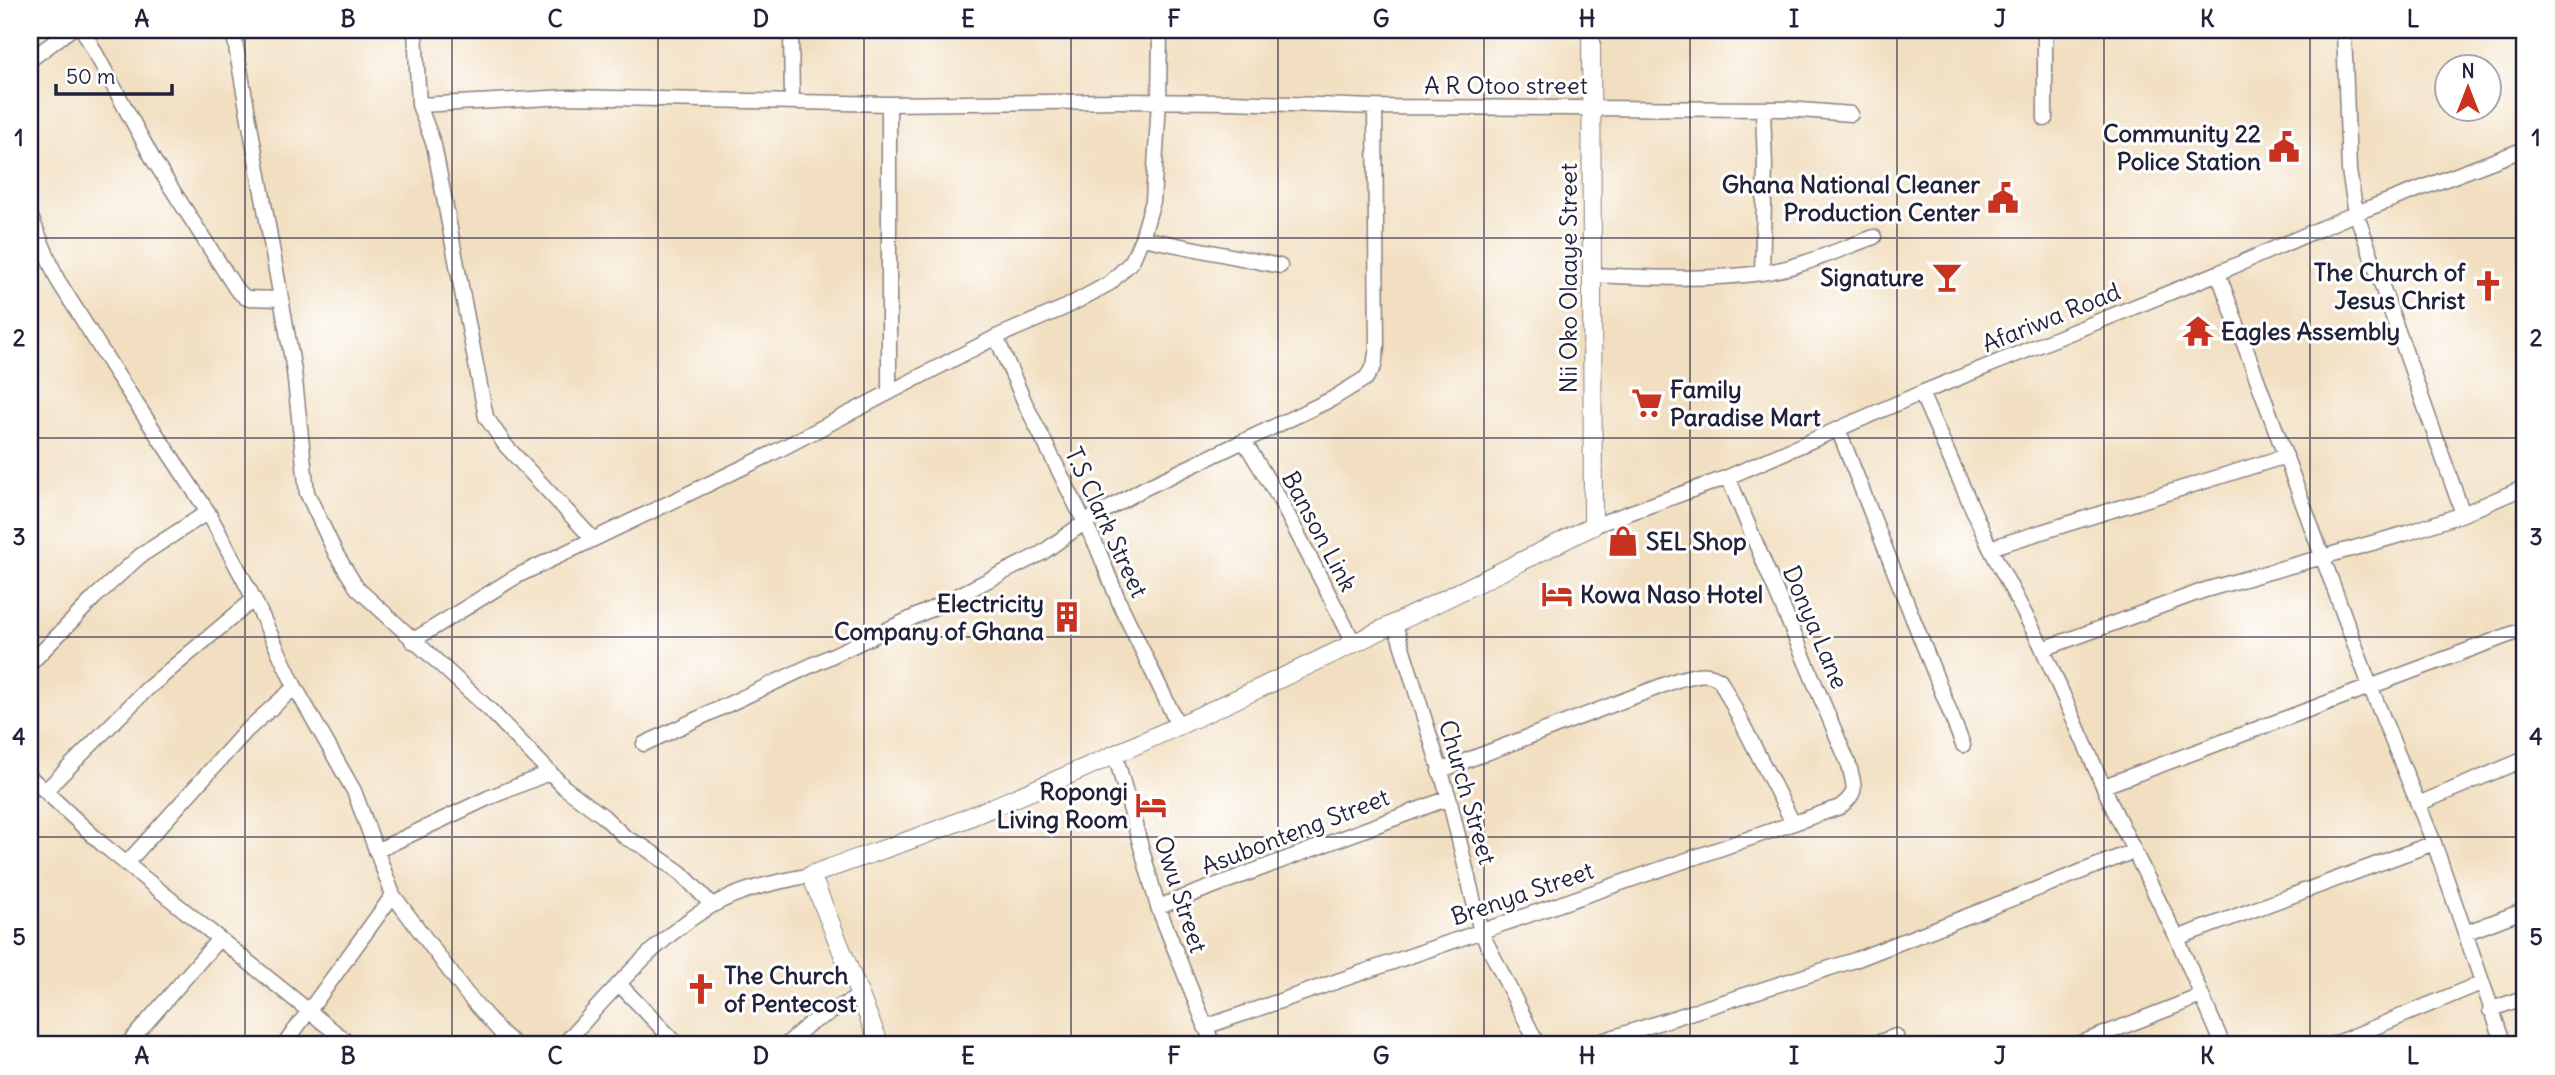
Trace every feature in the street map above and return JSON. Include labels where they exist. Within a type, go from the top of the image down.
[{"type":"street","points":[[30,60],[70,30]]},
{"type":"street","points":[[83,30],[154,161],[236,289],[246,298],[281,299]]},
{"type":"street","points":[[233,30],[294,371],[307,493],[336,554],[357,588],[490,710],[565,788],[603,816],[626,838],[681,873],[712,905]]},
{"type":"street","points":[[415,30],[419,105],[434,145],[486,417],[506,446],[592,538]]},
{"type":"street","points":[[791,30],[792,102]]},
{"type":"street","points":[[412,640],[517,576],[759,460],[996,337],[1066,307],[1110,283],[1132,261],[1153,201],[1160,30]]},
{"type":"street","name":"Nii Oko Olaaye Street","points":[[1591,30],[1593,526]]},
{"type":"street","points":[[2045,30],[2045,119]]},
{"type":"street","points":[[2344,30],[2348,172],[2356,213],[2463,514]]},
{"type":"street","name":"A R Otoo street","points":[[419,105],[568,97],[888,104],[1159,101],[1375,107],[1828,111],[1851,114]]},
{"type":"street","points":[[888,104],[889,391]]},
{"type":"street","points":[[644,744],[941,604],[1042,553],[1085,522],[1143,489],[1332,399],[1366,378],[1374,366],[1377,347],[1375,107]]},
{"type":"street","points":[[1762,273],[1765,166],[1763,110]]},
{"type":"street","name":"Afariwa Road","points":[[1593,526],[1728,477],[1921,393],[2218,273],[2356,213],[2525,149]]},
{"type":"street","points":[[30,215],[57,279],[208,512],[254,599],[295,687],[354,792],[393,895],[466,993],[516,1045]]},
{"type":"street","points":[[1592,275],[1689,278],[1762,273],[1801,264],[1874,237]]},
{"type":"street","points":[[1142,238],[1280,266]]},
{"type":"street","points":[[2218,273],[2370,686],[2434,843],[2504,1045]]},
{"type":"street","name":"T.S Clark Street","points":[[996,337],[1178,725]]},
{"type":"street","points":[[1921,393],[1990,548],[2043,649],[2134,851],[2177,937],[2222,1045]]},
{"type":"street","points":[[1838,429],[1964,745]]},
{"type":"street","name":"Banson Link","points":[[1244,441],[1279,498],[1354,643]]},
{"type":"street","points":[[1990,548],[2286,456]]},
{"type":"street","name":"Donya Lane","points":[[1728,477],[1849,765],[1853,797]]},
{"type":"street","points":[[2043,649],[2205,590],[2463,514],[2525,488]]},
{"type":"street","points":[[30,664],[94,597],[140,556],[208,512]]},
{"type":"street","points":[[563,1045],[643,959],[712,905],[760,886],[811,875],[953,824],[1115,754],[1395,624],[1593,526]]},
{"type":"street","points":[[45,791],[147,689],[254,599]]},
{"type":"street","name":"Church Street","points":[[1395,624],[1449,798],[1481,932],[1538,1045]]},
{"type":"street","points":[[2104,786],[2525,629]]},
{"type":"street","points":[[1439,771],[1678,680],[1702,674],[1713,675],[1720,680],[1793,823]]},
{"type":"street","points":[[126,864],[246,731],[295,687]]},
{"type":"street","name":"Owu Street","points":[[1115,754],[1158,907],[1213,1045]]},
{"type":"street","points":[[2418,804],[2525,759]]},
{"type":"street","points":[[376,851],[488,798],[549,773]]},
{"type":"street","points":[[30,777],[102,844],[351,1045]]},
{"type":"street","name":"Brenya Street","points":[[1205,1027],[1840,807],[1853,797]]},
{"type":"street","name":"Asubonteng Street","points":[[1158,907],[1449,798]]},
{"type":"street","points":[[2177,937],[2434,843]]},
{"type":"street","points":[[1590,1045],[1855,960],[2134,851]]},
{"type":"street","points":[[811,875],[880,1045]]},
{"type":"street","points":[[284,1045],[393,895]]},
{"type":"street","points":[[2465,933],[2525,909]]},
{"type":"street","points":[[127,1045],[218,940]]},
{"type":"street","points":[[2332,1045],[2481,983]]},
{"type":"street","points":[[619,984],[678,1045]]},
{"type":"street","points":[[786,1045],[809,1024],[860,996]]},
{"type":"street","points":[[2076,1045],[2202,996]]},
{"type":"street","points":[[2490,1010],[2525,997]]},
{"type":"street","points":[[1871,1045],[1896,1036]]},
{"type":"place","name":"Community 22 Police Station","points":[[2284,147]]},
{"type":"place","name":"Ghana National Cleaner Production Center","points":[[2003,198]]},
{"type":"place","name":"Signature","points":[[1947,277]]},
{"type":"place","name":"The Church of Jesus Christ","points":[[2488,286]]},
{"type":"place","name":"Eagles Assembly","points":[[2198,331]]},
{"type":"place","name":"Family Paradise Mart","points":[[1647,403]]},
{"type":"place","name":"SEL Shop","points":[[1623,541]]},
{"type":"place","name":"Kowa Naso Hotel","points":[[1557,594]]},
{"type":"place","name":"Electricity Company of Ghana","points":[[1067,617]]},
{"type":"place","name":"Ropongi Living Room","points":[[1151,805]]},
{"type":"place","name":"The Church of Pentecost","points":[[701,989]]}]
